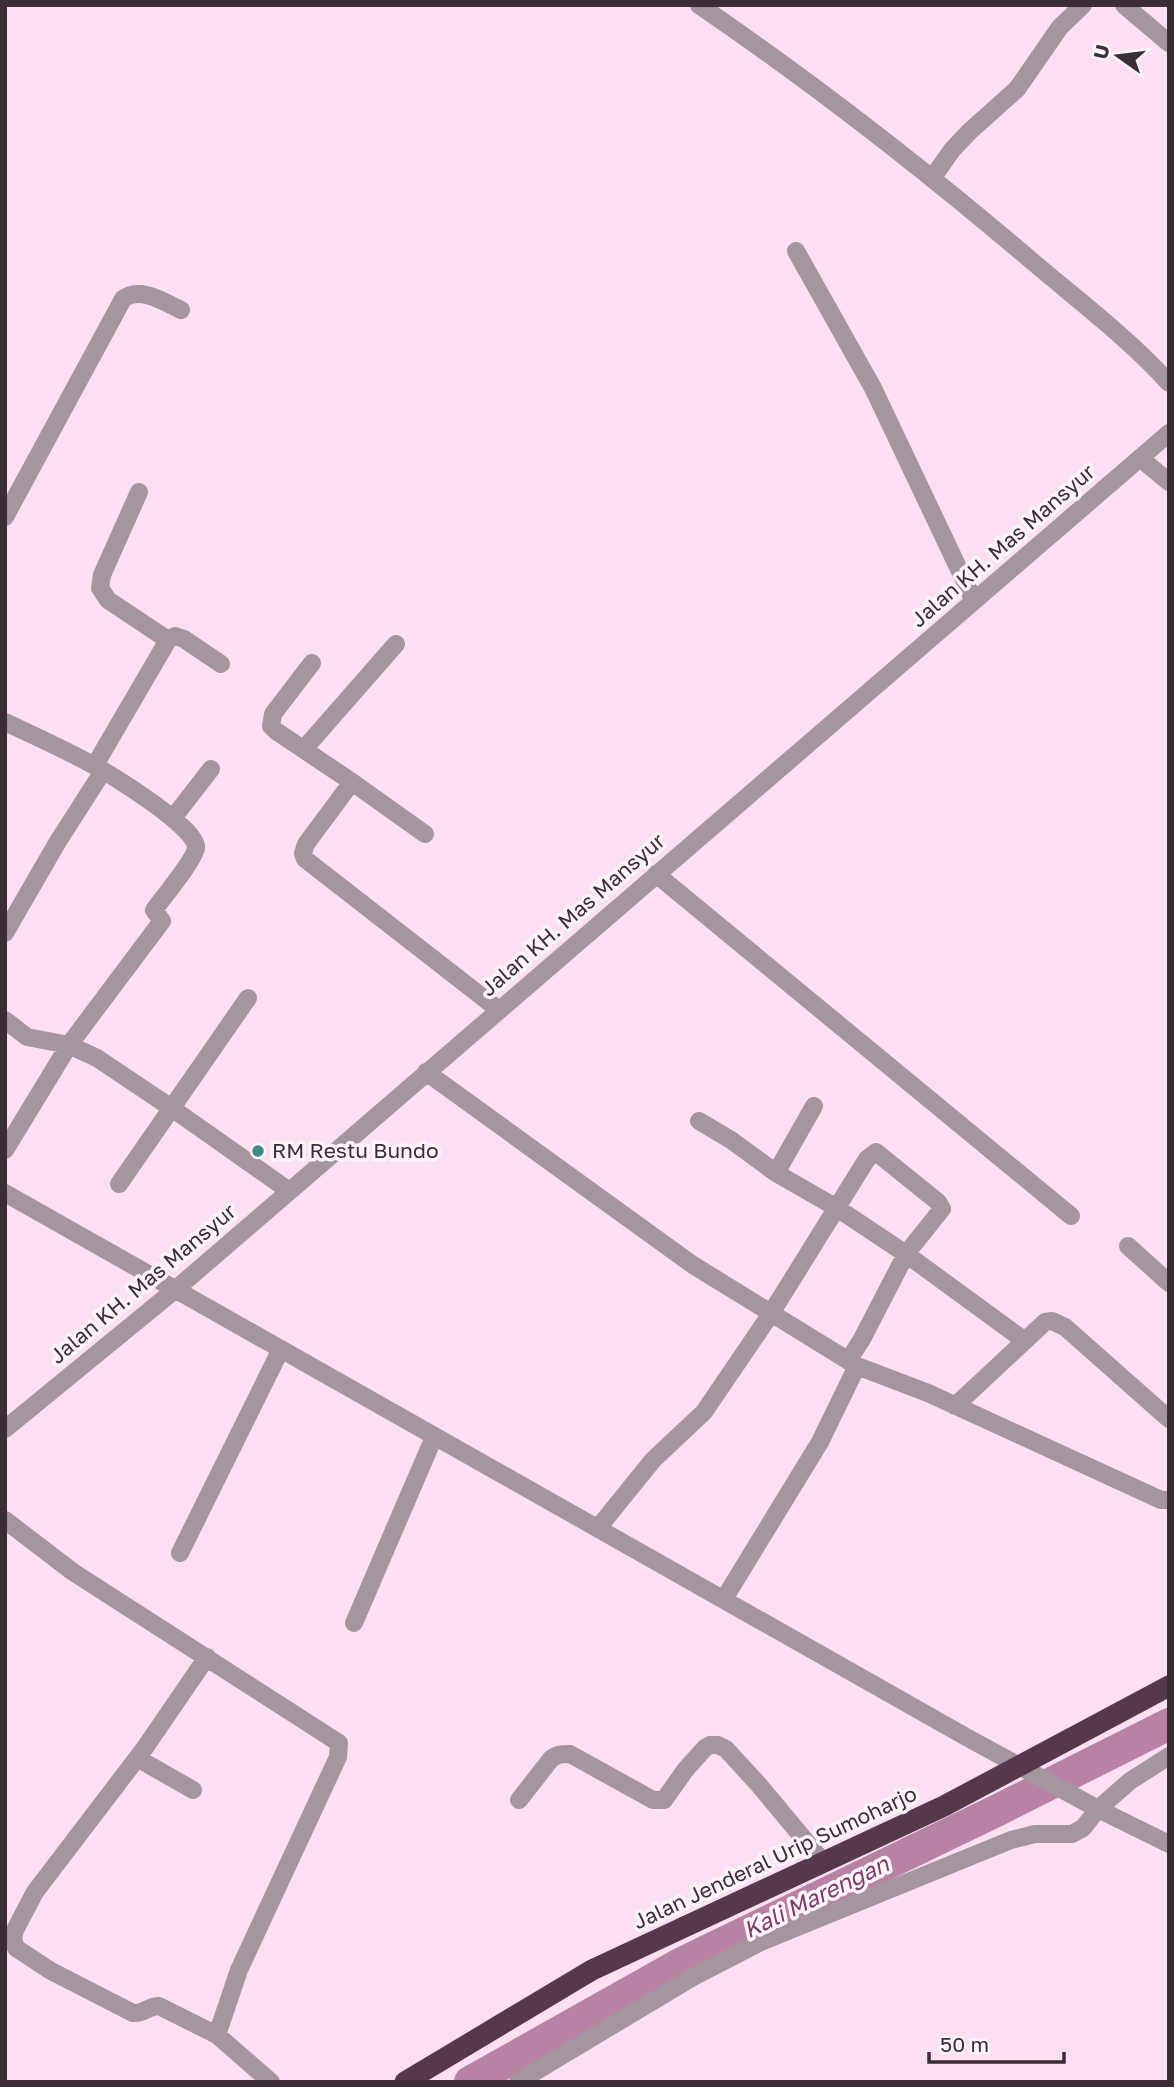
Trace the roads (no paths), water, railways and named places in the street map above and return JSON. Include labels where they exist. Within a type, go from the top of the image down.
[{"type":"highway","name":"Jalan Jenderal Urip Sumoharjo","points":[[405,2082],[592,1970],[944,1806],[1169,1686]]},
{"type":"street","points":[[699,5],[819,90],[933,177],[1097,316],[1169,383]]},
{"type":"street","points":[[933,177],[952,150],[970,131],[1017,89],[1060,27],[1083,5]]},
{"type":"street","points":[[1124,5],[1169,43]]},
{"type":"street","points":[[796,251],[873,388],[974,601]]},
{"type":"street","points":[[5,517],[123,299],[128,295],[141,294],[181,310]]},
{"type":"street","name":"Jalan KH. Mas Mansyur","points":[[5,1429],[176,1289],[1169,433]]},
{"type":"street","points":[[1140,458],[1169,482]]},
{"type":"street","points":[[139,492],[102,575],[100,588],[108,600],[168,640]]},
{"type":"street","points":[[5,933],[168,640],[175,636],[184,639],[221,664]]},
{"type":"street","points":[[304,749],[396,644]]},
{"type":"street","points":[[312,663],[273,714],[273,729],[425,834]]},
{"type":"street","points":[[5,722],[99,768],[173,818],[194,839],[196,845],[195,852],[154,910],[162,921],[69,1045],[5,1150]]},
{"type":"street","points":[[173,818],[211,769]]},
{"type":"street","points":[[352,782],[306,844],[303,852],[305,859],[499,1010]]},
{"type":"street","points":[[656,874],[1071,1216]]},
{"type":"street","points":[[119,1184],[248,998]]},
{"type":"street","points":[[5,1020],[27,1037],[69,1045],[97,1058],[288,1190]]},
{"type":"street","points":[[426,1072],[682,1257],[770,1315],[852,1363],[928,1393],[1161,1500],[1169,1500]]},
{"type":"street","points":[[776,1173],[814,1106]]},
{"type":"street","points":[[699,1121],[731,1140],[776,1173],[837,1208],[906,1254],[1025,1340]]},
{"type":"street","points":[[598,1528],[653,1460],[704,1412],[770,1315],[871,1154],[876,1152],[941,1205],[940,1212],[906,1254],[862,1339],[820,1442],[724,1599]]},
{"type":"street","points":[[5,1193],[1093,1806],[1169,1844]]},
{"type":"street","points":[[1128,1246],[1169,1283]]},
{"type":"street","points":[[955,1406],[1045,1322],[1059,1322],[1169,1419]]},
{"type":"street","points":[[180,1553],[281,1349]]},
{"type":"street","points":[[354,1623],[434,1437]]},
{"type":"street","points":[[5,1520],[73,1573],[339,1743],[340,1751],[239,1970],[217,2035]]},
{"type":"street","points":[[207,1657],[137,1758],[35,1892],[13,1939],[16,1948],[51,1971],[133,2013],[139,2014],[152,2006],[159,2006],[217,2035],[271,2082]]},
{"type":"street","points":[[519,1800],[555,1755],[570,1754],[658,1802],[664,1800],[705,1748],[718,1745],[726,1749],[759,1785],[824,1863]]},
{"type":"street","points":[[518,2082],[693,1977],[761,1942],[1011,1840],[1035,1834],[1072,1834],[1083,1828],[1093,1806],[1169,1756]]},
{"type":"street","points":[[137,1758],[193,1790]]},
{"type":"waterway","name":"Kali Marengan","points":[[470,2082],[680,1964],[1169,1724]]},
{"type":"place","name":"RM Restu Bundo","points":[[258,1151]]}]
